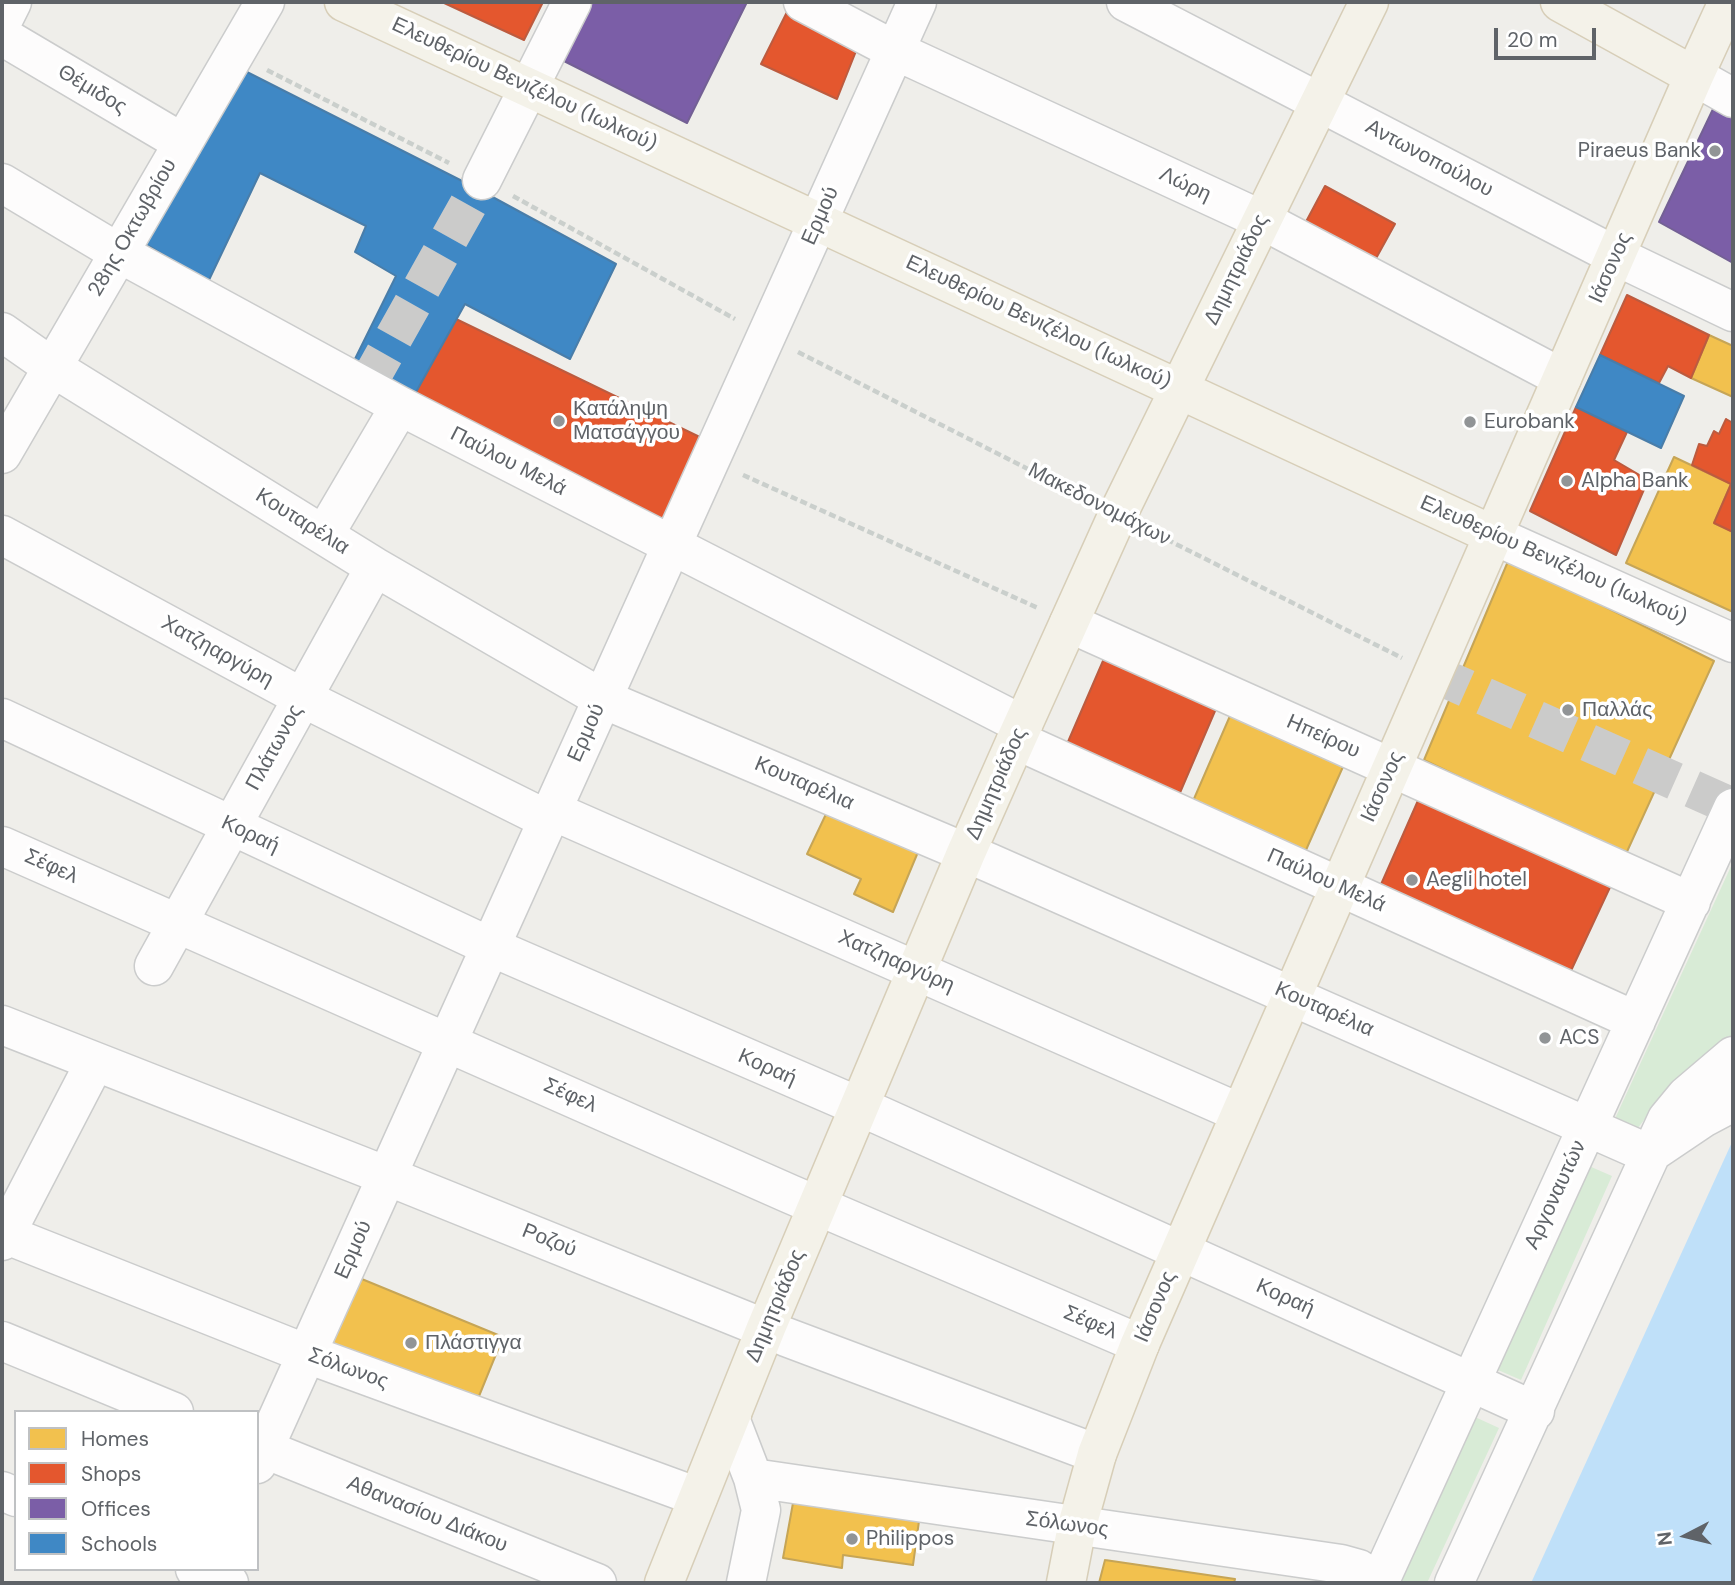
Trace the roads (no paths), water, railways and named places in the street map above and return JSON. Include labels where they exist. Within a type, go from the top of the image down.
[{"type":"main road","name":"Ελευθερίου Βενιζέλου (Ιωλκού)","points":[[344,2],[1493,535]]},
{"type":"main road","name":"Δημητριάδος","points":[[664,1583],[766,1328],[966,853],[1118,514],[1369,2]]},
{"type":"main road","points":[[1560,2],[1694,76]]},
{"type":"main road","name":"Ιάσονος","points":[[1066,1583],[1077,1526],[1097,1454],[1140,1344],[1728,2]]},
{"type":"street","points":[[2,22],[12,2]]},
{"type":"street","name":"28ης Οκτωβρίου","points":[[2,454],[265,2]]},
{"type":"street","points":[[482,180],[572,2]]},
{"type":"street","name":"Λώρη","points":[[803,2],[895,51],[1262,220],[1562,378]]},
{"type":"street","name":"Ερμού","points":[[260,1453],[918,2]]},
{"type":"street","name":"Αντωνοπούλου","points":[[1126,2],[1616,256],[1733,312]]},
{"type":"street","name":"Θέμιδος","points":[[2,36],[183,143]]},
{"type":"street","points":[[1694,76],[1733,98]]},
{"type":"street","name":"Παύλου Μελά","points":[[2,183],[119,253],[400,406],[672,547],[1020,733],[1339,886],[1636,1021]]},
{"type":"street","name":"Κουταρέλια","points":[[2,332],[52,367],[375,567],[603,699],[966,853],[1649,1154]]},
{"type":"street","points":[[324,535],[400,406]]},
{"type":"street","name":"Χατζηαργύρη","points":[[2,535],[303,698],[550,815],[917,970],[1240,1113]]},
{"type":"street","name":"Ελευθερίου Βενιζέλου (Ιωλκού)","points":[[1493,535],[1733,643]]},
{"type":"street","name":"Πλάτωνος","points":[[154,966],[375,567]]},
{"type":"street","name":"Ηπείρου","points":[[1069,623],[1691,902]]},
{"type":"street","name":"Κοραή","points":[[2,718],[491,947],[860,1107],[1535,1411]]},
{"type":"street","name":"Αργοναυτών","points":[[1379,1583],[1733,808]]},
{"type":"street","name":"Σέφελ","points":[[2,846],[818,1206],[1140,1344]]},
{"type":"street","name":"Ροζού","points":[[2,1026],[766,1328],[1097,1454]]},
{"type":"street","points":[[1454,1583],[1535,1411],[1649,1154],[1676,1106],[1733,1056]]},
{"type":"street","points":[[3,1236],[96,1062]]},
{"type":"street","points":[[1649,1154],[1703,1118],[1733,1102]]},
{"type":"street","name":"Σόλωνος","points":[[3,1236],[307,1354],[698,1497]]},
{"type":"street","points":[[2,1341],[169,1410]]},
{"type":"street","points":[[732,1415],[731,1421],[760,1500],[761,1517],[747,1583]]},
{"type":"street","name":"Αθανασίου Διάκου","points":[[260,1453],[597,1583]]},
{"type":"street","name":"Σόλωνος","points":[[753,1478],[1341,1564],[1359,1569],[1372,1578],[1373,1583]]},
{"type":"water","points":[[1733,1140],[1733,1583],[1531,1583]]},
{"type":"tunnel","points":[[366,387],[482,180]]},
{"type":"tunnel","points":[[1432,673],[1733,807]]},
{"type":"place","name":"Piraeus Bank","points":[[1715,151]]},
{"type":"place","name":"Κατάληψη Ματσάγγου","points":[[559,421]]},
{"type":"place","name":"Eurobank","points":[[1470,422]]},
{"type":"place","name":"Alpha Bank","points":[[1567,481]]},
{"type":"place","name":"Παλλάς","points":[[1568,710]]},
{"type":"place","name":"Aegli hotel","points":[[1412,880]]},
{"type":"place","name":"ACS","points":[[1545,1038]]},
{"type":"place","name":"Πλάστιγγα","points":[[411,1343]]},
{"type":"place","name":"Philippos","points":[[852,1539]]}]
